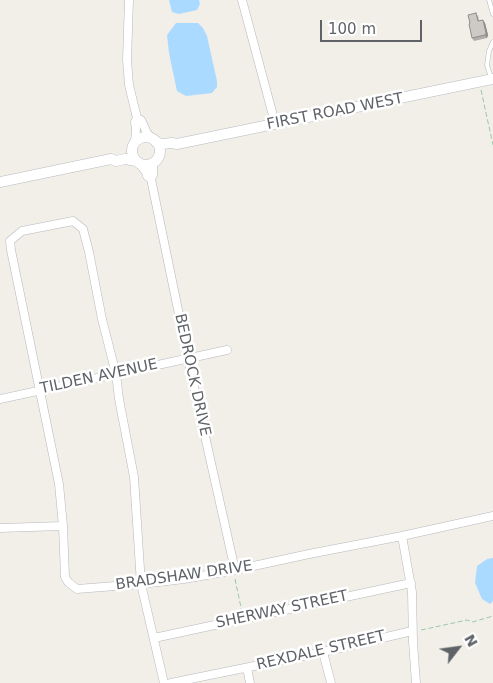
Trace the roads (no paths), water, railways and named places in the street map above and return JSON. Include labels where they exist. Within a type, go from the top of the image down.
[{"type":"street","points":[[129,0],[127,60],[129,85],[137,118],[135,122],[133,157],[138,162]]},
{"type":"street","points":[[242,0],[275,124]]},
{"type":"street","name":"FIRST ROAD WEST","points":[[111,159],[142,138],[154,140],[162,144],[177,144],[492,80]]},
{"type":"street","points":[[137,118],[141,120],[147,133],[158,146],[156,159]]},
{"type":"street","name":"FIRST ROAD WEST","points":[[0,182],[111,159],[128,159],[144,165],[174,148],[177,144]]},
{"type":"street","name":"BEDROCK DRIVE","points":[[156,159],[151,179],[235,570]]},
{"type":"street","name":"BEDROCK DRIVE","points":[[138,162],[151,179]]},
{"type":"street","name":"BRADSHAW DRIVE","points":[[116,374],[83,229],[73,221],[22,231],[10,240],[59,484],[65,577],[77,589],[141,584],[235,570],[493,516]]},
{"type":"street","name":"TILDEN AVENUE","points":[[0,399],[228,350]]},
{"type":"street","points":[[116,374],[134,477],[141,584],[164,683]]},
{"type":"street","points":[[0,528],[63,526]]},
{"type":"street","points":[[402,536],[411,583],[416,631],[416,683]]},
{"type":"street","name":"SHERWAY STREET","points":[[154,638],[411,583]]},
{"type":"street","name":"REXDALE STREET","points":[[171,683],[416,631]]},
{"type":"street","points":[[323,652],[331,683]]},
{"type":"street","points":[[247,668],[250,683]]},
{"type":"lane","points":[[489,0],[493,14]]},
{"type":"lane","points":[[492,80],[487,65],[489,51],[493,42]]},
{"type":"water","points":[[169,0],[199,0],[200,4],[197,10],[179,14],[172,12]]},
{"type":"water","points":[[176,23],[198,23],[203,28],[207,36],[217,81],[217,87],[212,93],[186,96],[177,91],[167,35]]},
{"type":"water","points":[[493,558],[493,601],[490,604],[482,599],[475,583],[477,566],[487,559]]}]
